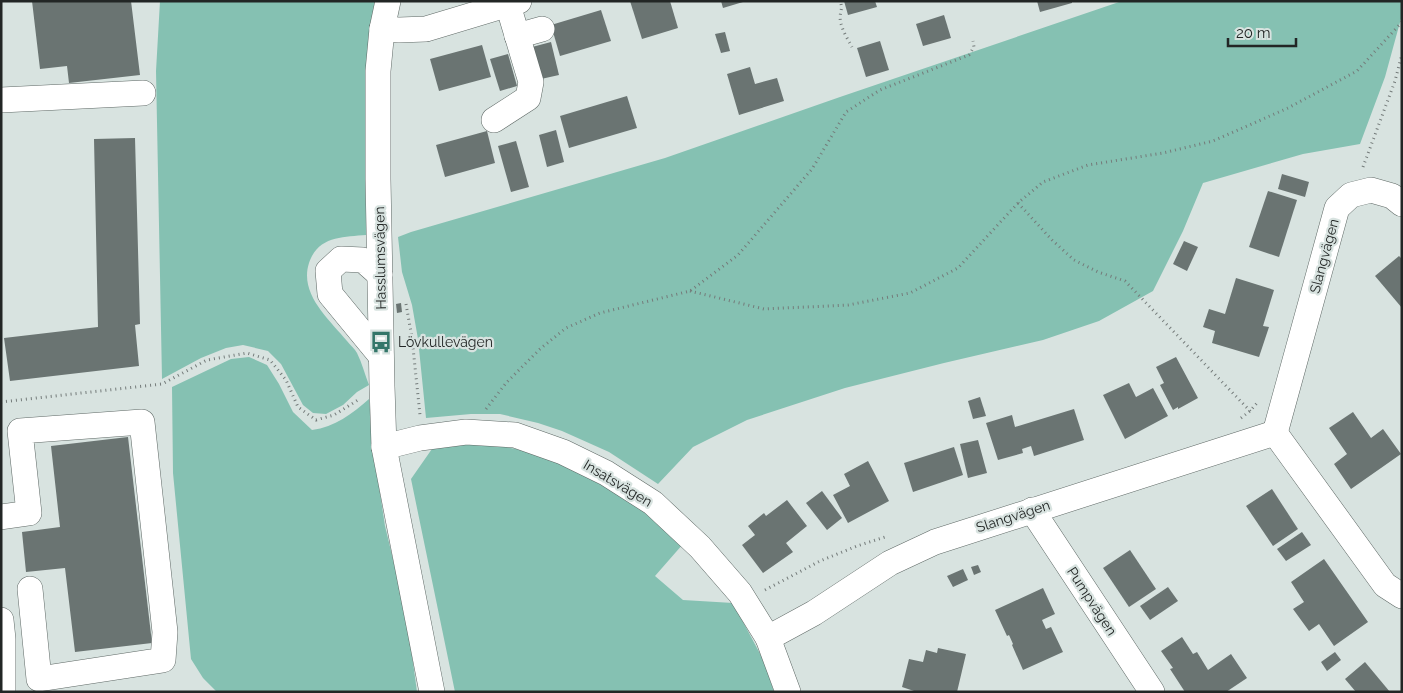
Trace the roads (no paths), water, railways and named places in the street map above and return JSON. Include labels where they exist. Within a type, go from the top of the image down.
[{"type":"street","name":"Hasslumsvägen","points":[[388,1],[382,29],[378,71],[384,447],[432,692]]},
{"type":"street","points":[[382,29],[426,29],[514,3],[517,36],[530,82],[528,98],[494,120]]},
{"type":"street","points":[[517,36],[542,29]]},
{"type":"street","points":[[1,100],[142,93]]},
{"type":"street","name":"Slangvägen","points":[[768,638],[814,613],[890,564],[935,542],[1275,433],[1337,208],[1351,195],[1371,190],[1392,196],[1402,204]]},
{"type":"street","points":[[380,275],[363,260],[341,259],[328,271],[330,294],[382,356]]},
{"type":"street","points":[[1,517],[29,513],[20,432],[142,422],[165,632],[163,660],[39,679],[30,589]]},
{"type":"street","name":"Insatsvägen","points":[[384,447],[420,438],[466,432],[515,435],[563,452],[606,473],[653,503],[700,546],[740,593],[768,638],[788,692]]},
{"type":"street","points":[[1275,433],[1386,585],[1402,596]]},
{"type":"street","name":"Pumpvägen","points":[[1032,510],[1152,692]]},
{"type":"street","points":[[3,692],[2,629],[36,635]]},
{"type":"place","name":"Lövkullevägen","points":[[381,342]]}]
